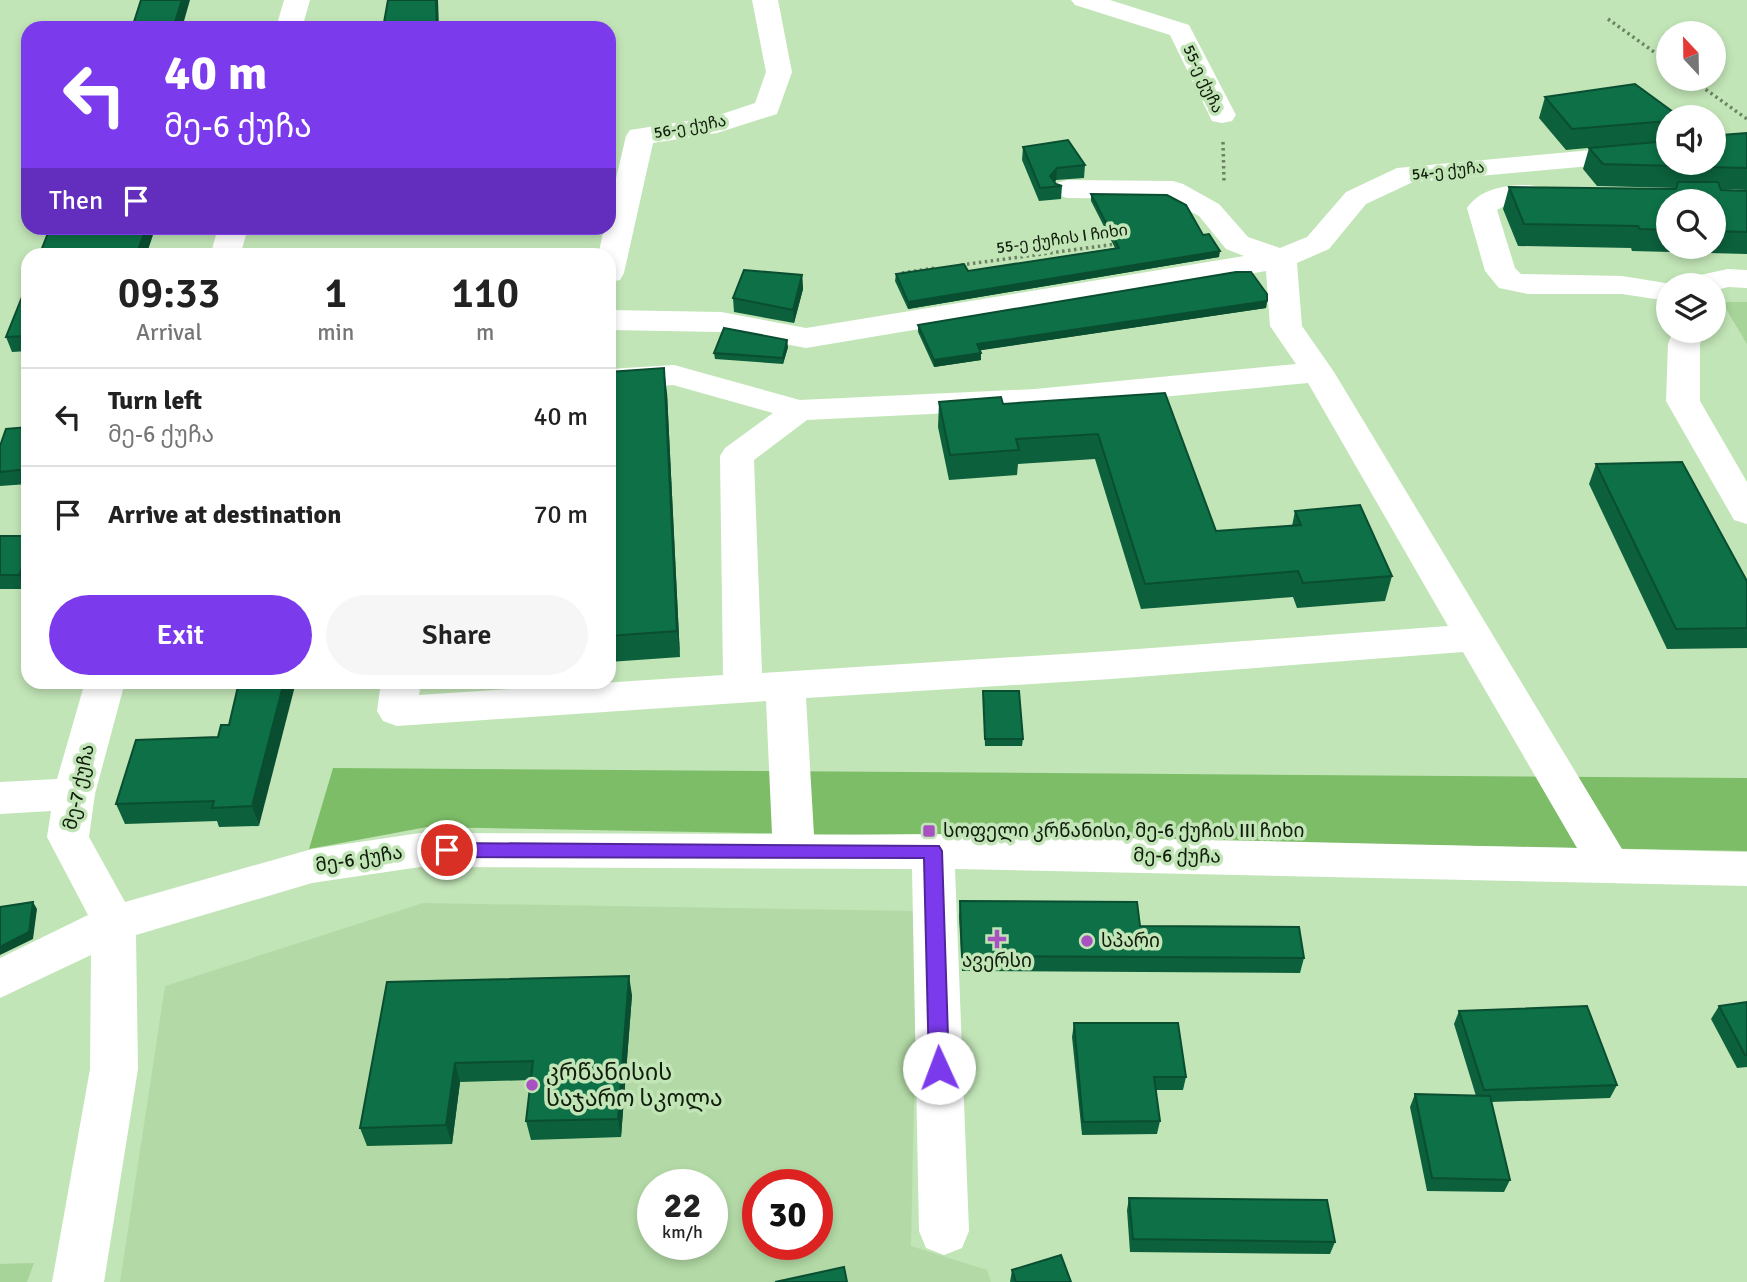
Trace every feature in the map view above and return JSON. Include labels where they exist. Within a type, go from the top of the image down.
[{"type":"street","points":[[291,21],[297,0]]},
{"type":"street","name":"56-ე ქუჩა","points":[[615,248],[640,136],[717,125],[767,108],[779,72],[765,0]]},
{"type":"street","name":"55-ე ქუჩა","points":[[1084,0],[1180,30],[1222,115]]},
{"type":"street","name":"54-ე ქუჩა","points":[[616,320],[721,322],[806,338],[852,332],[1281,259],[1318,243],[1356,198],[1407,174],[1656,151]]},
{"type":"street","points":[[1067,189],[1173,190],[1209,210],[1237,243],[1281,259],[1286,326],[1318,372],[1610,866]]},
{"type":"street","points":[[1582,197],[1514,195],[1491,198],[1482,208],[1500,271],[1510,281],[1528,285],[1622,285],[1656,290]]},
{"type":"street","points":[[1726,278],[1747,279]]},
{"type":"street","points":[[1684,343],[1683,401],[1747,512]]},
{"type":"street","points":[[616,379],[674,376],[799,410],[1035,399],[1318,372]]},
{"type":"street","points":[[743,688],[737,456],[799,410]]},
{"type":"street","points":[[400,689],[397,711],[570,691],[785,686],[1111,666],[1476,637]]},
{"type":"street","points":[[785,686],[794,851]]},
{"type":"street","name":"მე-7 ქუჩა","points":[[103,689],[74,794],[68,837],[114,923]]},
{"type":"street","points":[[0,799],[74,794]]},
{"type":"street","name":"მე-6 ქუჩა","points":[[0,979],[114,923],[312,866],[420,850],[933,851],[1747,869]]},
{"type":"street","points":[[933,851],[944,1231]]},
{"type":"street","points":[[78,1282],[114,1069],[114,923]]},
{"type":"path","points":[[1608,19],[1656,53]]},
{"type":"path","points":[[1708,91],[1747,119]]},
{"type":"path","name":"55-ე ქუჩა","points":[[1222,115],[1226,230]]},
{"type":"path","name":"55-ე ქუჩის I ჩიხი","points":[[956,265],[1118,244]]},
{"type":"path","points":[[902,273],[942,267]]},
{"type":"shaded area","points":[[1726,302],[1747,302],[1747,344],[1726,309]]},
{"type":"shaded area","name":"კრწანისის საჯარო სკოლა","points":[[423,903],[918,911],[911,1246],[987,1270],[991,1282],[120,1282],[165,986]]},
{"type":"shaded area","points":[[34,1263],[27,1282],[0,1282],[0,1264]]},
{"type":"green space","points":[[333,768],[1747,778],[1747,851],[427,827],[309,849]]},
{"type":"building","points":[[141,0],[182,0],[175,21],[134,21]]},
{"type":"building","points":[[388,0],[436,0],[437,21],[384,21]]},
{"type":"building","points":[[1635,84],[1664,105],[1656,105],[1656,122],[1572,129],[1545,97]]},
{"type":"building","points":[[1747,133],[1747,168],[1726,167],[1726,135]]},
{"type":"building","points":[[1068,140],[1085,165],[1057,168],[1050,176],[1056,184],[1062,186],[1040,188],[1023,147]]},
{"type":"building","points":[[1656,142],[1656,165],[1603,164],[1589,148]]},
{"type":"building","points":[[1678,182],[1718,182],[1721,189],[1676,189]]},
{"type":"building","points":[[1509,187],[1676,189],[1656,189],[1656,230],[1640,229],[1638,226],[1524,224]]},
{"type":"building","points":[[1726,190],[1747,191],[1747,232],[1726,231]]},
{"type":"building","points":[[1091,194],[1167,195],[1186,205],[1203,235],[1209,234],[1220,251],[908,302],[896,274],[964,264],[968,271],[1119,248]]},
{"type":"building","points":[[47,235],[144,235],[139,248],[42,248]]},
{"type":"building","points":[[744,270],[802,275],[793,310],[733,298]]},
{"type":"building","points":[[1236,272],[1251,272],[1267,294],[1267,301],[977,344],[981,353],[934,360],[918,325]]},
{"type":"building","points":[[21,300],[21,336],[6,337]]},
{"type":"building","points":[[724,328],[787,340],[783,358],[714,353]]},
{"type":"building","points":[[664,368],[677,631],[616,635],[616,371]]},
{"type":"building","points":[[1165,393],[1216,531],[1301,525],[1295,511],[1360,505],[1392,576],[1303,583],[1298,571],[1145,584],[1098,434],[1016,439],[1019,450],[950,455],[939,402],[1001,397],[1003,404]]},
{"type":"building","points":[[21,428],[21,470],[0,472],[0,446],[6,429]]},
{"type":"building","points":[[1682,462],[1747,581],[1747,628],[1676,629],[1596,464]]},
{"type":"building","points":[[0,536],[21,536],[19,575],[0,575]]},
{"type":"building","points":[[237,689],[282,689],[252,806],[212,808],[214,801],[116,804],[136,740],[218,737],[221,725],[229,725]]},
{"type":"building","points":[[983,691],[1019,691],[1023,739],[985,739]]},
{"type":"building","points":[[960,901],[1137,902],[1140,926],[1299,927],[1304,958],[962,956]]},
{"type":"building","points":[[33,902],[29,932],[0,947],[0,907]]},
{"type":"building","points":[[629,976],[618,1119],[526,1121],[533,1061],[455,1063],[446,1125],[360,1128],[387,982]]},
{"type":"building","points":[[1747,1002],[1747,1055],[1745,1055],[1719,1006]]},
{"type":"building","points":[[1587,1006],[1617,1085],[1484,1090],[1459,1011]]},
{"type":"building","points":[[1074,1023],[1178,1023],[1186,1077],[1154,1077],[1160,1121],[1083,1122]]},
{"type":"building","points":[[1415,1094],[1490,1096],[1510,1180],[1432,1178]]},
{"type":"building","points":[[1129,1198],[1327,1200],[1335,1242],[1133,1239]]},
{"type":"building","points":[[1061,1255],[1071,1282],[1016,1282],[1012,1270]]},
{"type":"building","points":[[844,1267],[847,1282],[775,1282]]},
{"type":"place","name":"სოფელი კრწანისი, მე-6 ქუჩის III ჩიხი","points":[[929,831]]},
{"type":"place","name":"ავერსი","points":[[997,939]]},
{"type":"place","name":"სპარი","points":[[1087,941]]},
{"type":"place","name":"კრწანისის საჯარო სკოლა","points":[[532,1085]]},
{"type":"route","points":[[447,850],[933,851],[939,1068]]}]
